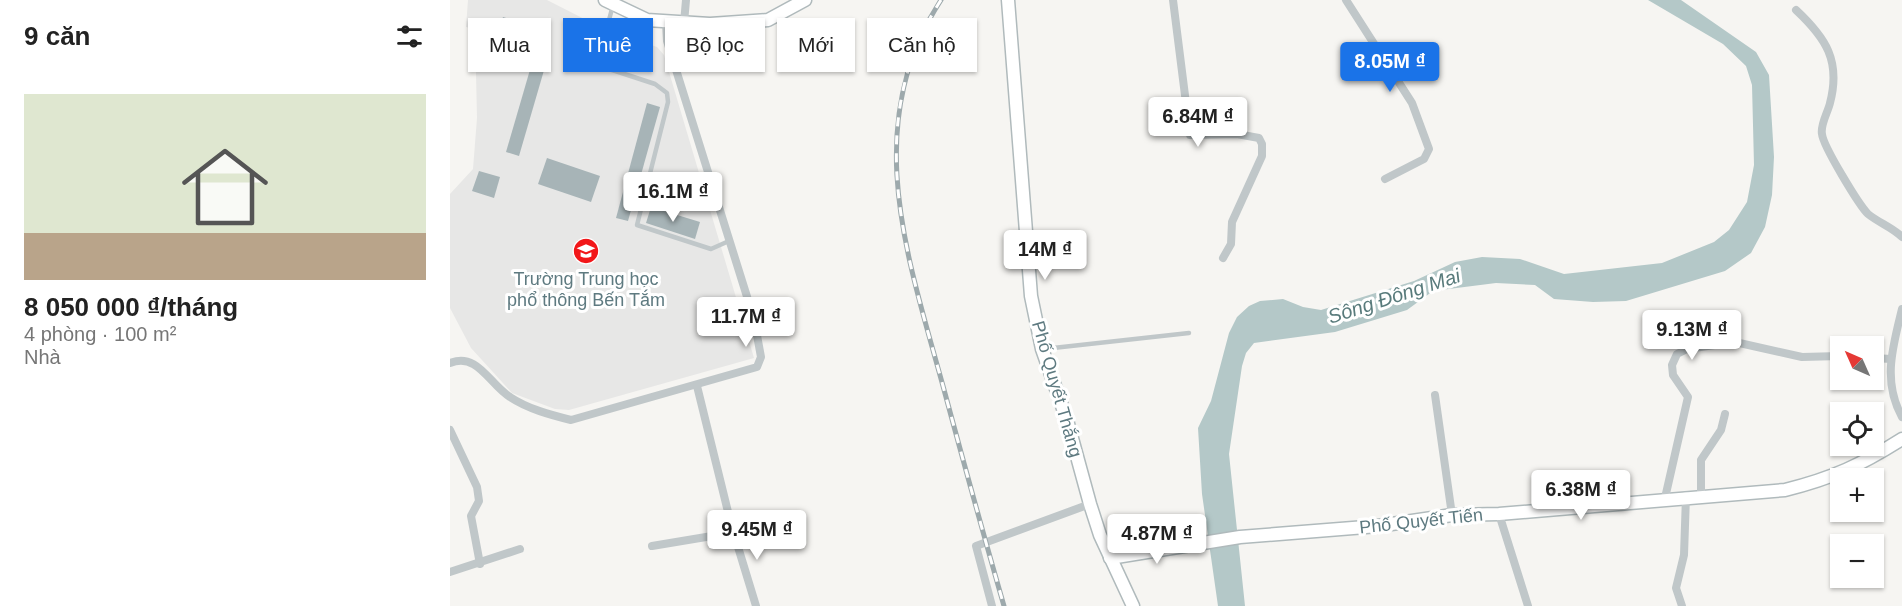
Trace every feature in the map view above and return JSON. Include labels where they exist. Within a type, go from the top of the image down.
[{"type":"street","points":[[684,18],[686,0]]},
{"type":"street","name":"Phố Quyết Thắng","points":[[1008,0],[1030,296],[1042,349],[1066,420],[1090,504],[1110,558],[1133,606]]},
{"type":"street","points":[[1173,0],[1190,135],[1252,136],[1259,138],[1263,144],[1262,156],[1237,210],[1230,232],[1231,244],[1223,258]]},
{"type":"street","points":[[1346,0],[1412,103],[1429,149],[1424,159],[1385,178]]},
{"type":"street","points":[[765,20],[801,1]]},
{"type":"street","points":[[609,3],[647,20],[665,23]]},
{"type":"street","points":[[1796,10],[1816,30],[1834,64],[1836,81],[1821,133],[1828,149],[1864,209],[1892,227],[1902,237]]},
{"type":"street","points":[[450,363],[461,359],[473,362],[509,397],[546,414],[571,420],[758,367],[761,357],[754,319],[677,72]]},
{"type":"street","points":[[1902,309],[1891,359],[1889,383],[1902,417]]},
{"type":"street","points":[[1665,498],[1688,397],[1673,375],[1672,365],[1677,354],[1696,347],[1736,342],[1802,357],[1830,356]]},
{"type":"street","points":[[1884,359],[1891,359]]},
{"type":"street","points":[[697,386],[731,524],[756,606]]},
{"type":"street","points":[[1435,395],[1452,515]]},
{"type":"street","points":[[1701,495],[1701,460],[1721,430],[1725,414]]},
{"type":"street","points":[[450,429],[477,487],[479,501],[471,516],[480,564]]},
{"type":"street","name":"Phố Quyết Tiến","points":[[1110,558],[1240,537],[1378,526],[1452,515],[1498,514],[1686,496],[1785,490],[1827,480],[1863,464],[1902,439]]},
{"type":"street","points":[[1682,606],[1676,588],[1684,555],[1686,496]]},
{"type":"street","points":[[992,606],[976,546],[1090,504]]},
{"type":"street","points":[[1498,514],[1528,606]]},
{"type":"street","points":[[652,546],[724,534],[730,530],[731,524]]},
{"type":"street","points":[[450,572],[520,549]]},
{"type":"lane","points":[[609,3],[597,65],[654,84],[667,93],[668,102],[637,225],[711,249],[729,241]]},
{"type":"lane","points":[[1042,349],[1189,333]]},
{"type":"shaded area","name":"Trường Trung học phổ thông Bến Tắm","points":[[468,0],[547,0],[582,18],[563,18],[563,72],[653,72],[653,46],[664,55],[665,72],[669,72],[754,358],[569,410],[555,409],[512,393],[471,348],[450,308],[450,194],[473,169],[477,118],[476,72],[551,72],[551,18],[468,18],[468,27],[466,27]]},
{"type":"water","name":"Sông Đông Mai","points":[[1648,0],[1681,0],[1756,52],[1769,75],[1774,157],[1772,195],[1765,227],[1751,253],[1725,271],[1626,301],[1593,302],[1554,299],[1535,285],[1496,283],[1433,291],[1407,310],[1335,332],[1254,343],[1246,353],[1242,366],[1229,454],[1245,606],[1218,606],[1202,494],[1198,428],[1211,401],[1229,333],[1237,317],[1249,306],[1260,301],[1283,299],[1303,307],[1321,310],[1414,281],[1455,262],[1482,257],[1520,259],[1564,274],[1662,263],[1714,242],[1729,230],[1747,202],[1754,165],[1752,85],[1746,66],[1723,44]]},
{"type":"building","points":[[529,72],[544,72],[519,156],[506,152]]},
{"type":"building","points":[[647,103],[660,107],[628,221],[616,218]]},
{"type":"building","points":[[547,158],[600,176],[591,202],[538,184]]},
{"type":"building","points":[[479,171],[500,177],[494,198],[472,191]]},
{"type":"building","points":[[651,207],[700,222],[695,239],[646,223]]},
{"type":"railway","points":[[941,0],[916,47],[902,95],[897,143],[898,191],[905,239],[916,288],[1004,606]]},
{"type":"place","name":"Trường Trung học phổ thông Bến Tắm","points":[[586,251]]}]
